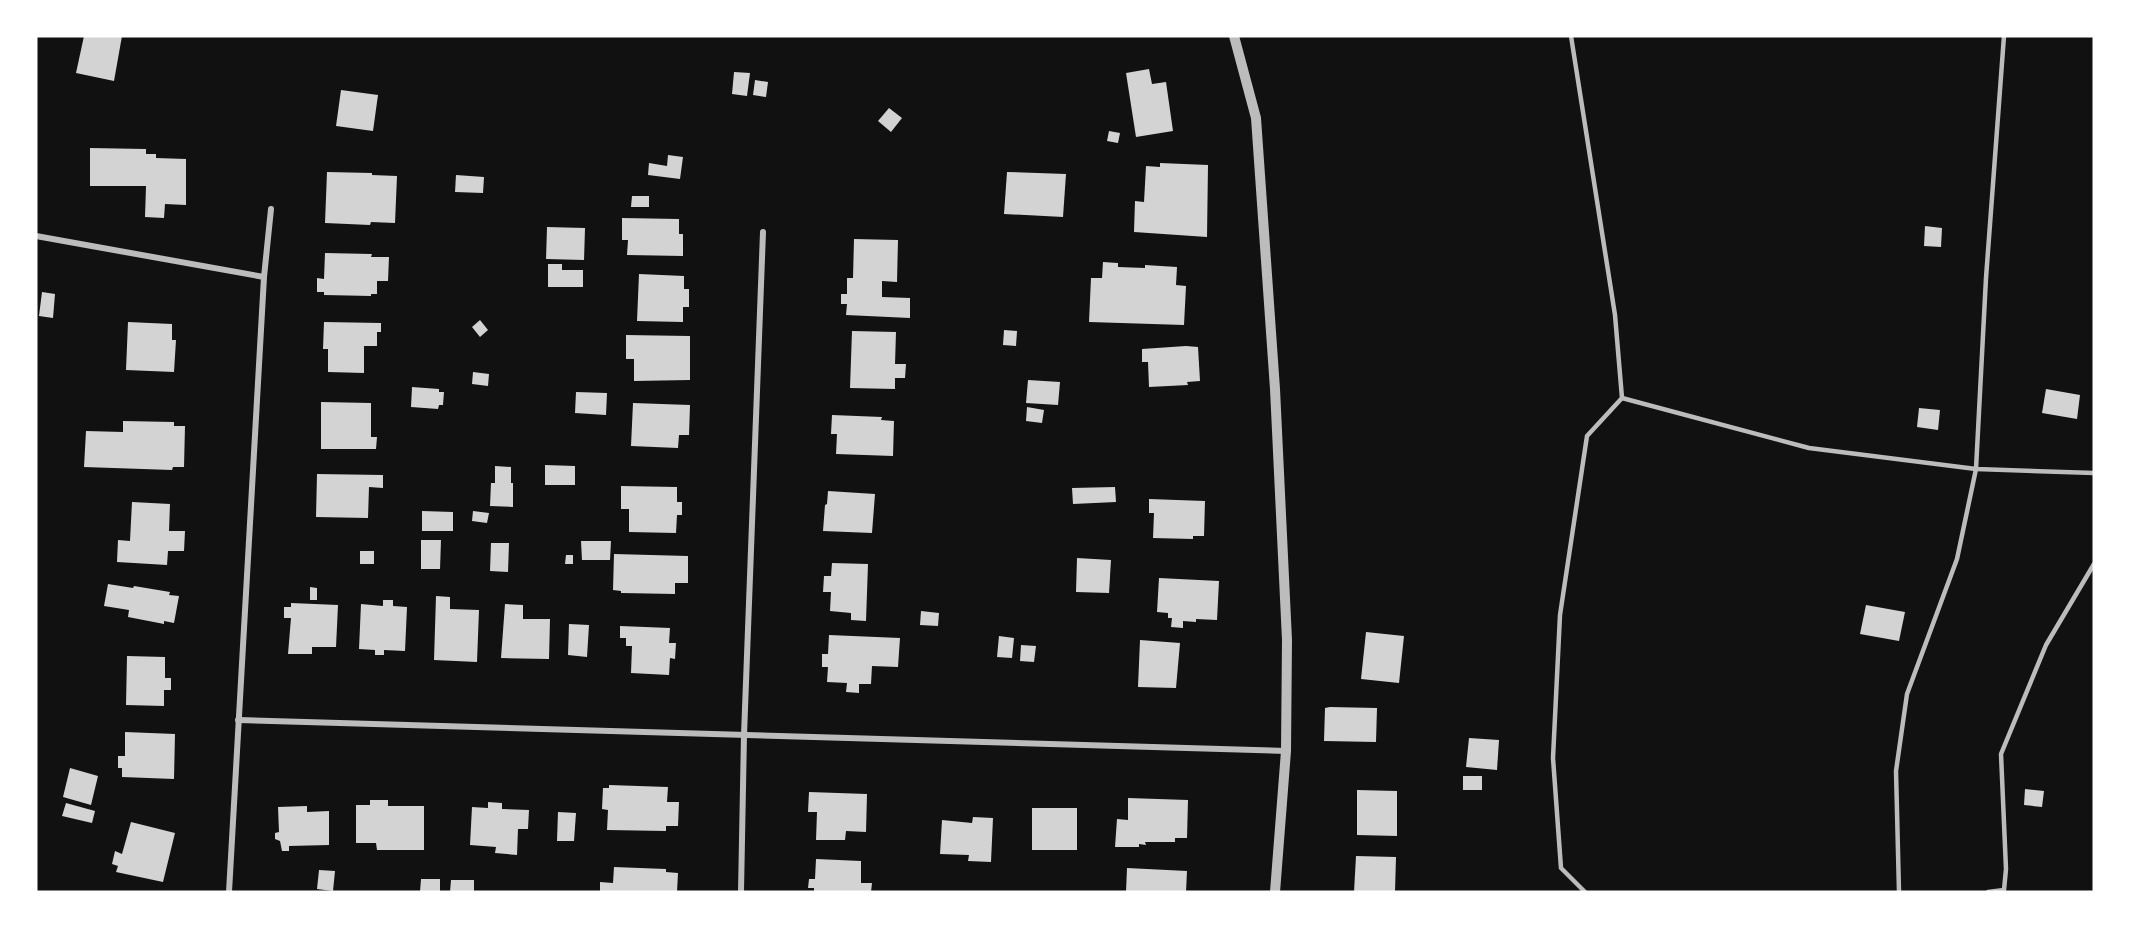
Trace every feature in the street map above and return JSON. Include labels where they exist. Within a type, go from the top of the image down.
[{"type":"street","points":[[1234,36],[1256,118],[1275,388],[1287,640],[1286,751],[1275,892]]},
{"type":"street","points":[[229,892],[264,278],[271,209]]},
{"type":"street","points":[[741,892],[744,735],[763,232]]},
{"type":"street","points":[[36,236],[264,278]]},
{"type":"street","points":[[238,720],[1286,751]]},
{"type":"lane","points":[[1571,36],[1615,315],[1622,398],[1587,436],[1560,615],[1553,758],[1561,868],[1586,892]]},
{"type":"lane","points":[[1899,892],[1896,771],[1907,694],[1957,559],[1976,469],[1986,278],[2004,36]]},
{"type":"lane","points":[[1622,398],[1809,448],[1976,469],[2094,473]]},
{"type":"lane","points":[[1988,892],[2004,890],[2006,869],[2001,754],[2046,645],[2094,564]]},
{"type":"building","points":[[84,36],[122,36],[114,81],[76,73]]},
{"type":"building","points":[[1149,69],[1152,84],[1166,82],[1173,131],[1136,137],[1126,73]]},
{"type":"building","points":[[734,72],[750,73],[747,96],[732,94]]},
{"type":"building","points":[[755,80],[768,82],[766,97],[753,95]]},
{"type":"building","points":[[341,90],[378,95],[373,131],[336,126]]},
{"type":"building","points":[[889,108],[902,118],[891,132],[878,121]]},
{"type":"building","points":[[1109,131],[1120,133],[1118,143],[1107,141]]},
{"type":"building","points":[[90,148],[146,149],[146,154],[156,154],[156,158],[186,159],[186,205],[165,204],[164,218],[145,217],[146,186],[90,186]]},
{"type":"building","points":[[668,155],[683,157],[680,179],[648,175],[649,163],[667,166]]},
{"type":"building","points":[[1160,163],[1208,165],[1207,237],[1134,232],[1135,201],[1144,202],[1146,166],[1160,167]]},
{"type":"building","points":[[327,172],[397,176],[395,223],[371,222],[370,225],[325,223]]},
{"type":"building","points":[[1007,172],[1066,174],[1063,217],[1004,214]]},
{"type":"building","points":[[456,175],[484,177],[483,193],[455,192]]},
{"type":"building","points":[[632,196],[649,196],[649,207],[631,207]]},
{"type":"building","points":[[622,218],[679,219],[679,234],[683,234],[683,256],[627,255],[628,240],[622,240]]},
{"type":"building","points":[[1925,226],[1942,228],[1941,247],[1924,246]]},
{"type":"building","points":[[547,227],[585,228],[584,260],[546,259]]},
{"type":"building","points":[[854,239],[898,240],[897,282],[882,281],[882,297],[910,298],[910,318],[846,315],[847,304],[841,304],[841,294],[847,294],[847,278],[853,278]]},
{"type":"building","points":[[325,253],[372,254],[371,257],[389,257],[388,281],[377,281],[377,294],[371,294],[371,296],[324,295],[324,292],[317,292],[317,278],[324,279]]},
{"type":"building","points":[[1103,262],[1118,263],[1118,267],[1145,268],[1145,265],[1177,267],[1176,285],[1186,286],[1184,325],[1089,322],[1091,278],[1102,278]]},
{"type":"building","points":[[548,264],[562,264],[562,270],[583,270],[583,287],[548,287]]},
{"type":"building","points":[[639,274],[684,276],[684,289],[689,289],[689,307],[683,307],[683,322],[637,321]]},
{"type":"building","points":[[42,292],[55,294],[53,318],[39,316]]},
{"type":"building","points":[[480,320],[488,330],[480,337],[472,327]]},
{"type":"building","points":[[128,322],[172,324],[172,340],[176,340],[174,372],[126,370]]},
{"type":"building","points":[[324,322],[381,323],[381,332],[377,332],[377,346],[364,346],[364,373],[328,372],[328,349],[323,349]]},
{"type":"building","points":[[1004,330],[1017,331],[1016,346],[1003,345]]},
{"type":"building","points":[[852,331],[896,332],[895,364],[906,364],[905,378],[895,378],[895,389],[850,388]]},
{"type":"building","points":[[626,335],[690,336],[690,380],[634,381],[634,359],[626,359]]},
{"type":"building","points":[[1198,347],[1200,381],[1187,382],[1188,385],[1149,387],[1148,362],[1142,362],[1142,349]]},
{"type":"building","points":[[473,372],[489,374],[488,386],[472,384]]},
{"type":"building","points":[[1028,380],[1060,382],[1058,405],[1026,403]]},
{"type":"building","points":[[412,387],[439,389],[439,392],[444,392],[443,405],[439,405],[438,409],[411,407]]},
{"type":"building","points":[[2046,389],[2080,395],[2077,419],[2042,413]]},
{"type":"building","points":[[576,392],[607,393],[606,415],[575,413]]},
{"type":"building","points":[[321,402],[371,403],[371,437],[377,437],[376,449],[321,449]]},
{"type":"building","points":[[633,403],[690,405],[689,435],[679,435],[678,448],[631,446]]},
{"type":"building","points":[[1027,407],[1044,410],[1042,423],[1026,421]]},
{"type":"building","points":[[1919,408],[1940,410],[1938,430],[1917,427]]},
{"type":"building","points":[[832,415],[882,417],[881,420],[894,421],[893,456],[836,454],[837,434],[831,434]]},
{"type":"building","points":[[123,421],[174,422],[174,426],[185,426],[184,467],[173,467],[172,470],[84,467],[86,431],[123,432]]},
{"type":"building","points":[[545,465],[575,466],[575,485],[545,485]]},
{"type":"building","points":[[495,466],[511,467],[513,507],[490,506],[491,483],[495,483]]},
{"type":"building","points":[[317,474],[383,475],[383,488],[369,487],[368,518],[316,517]]},
{"type":"building","points":[[621,486],[677,487],[677,502],[682,502],[682,515],[677,515],[676,533],[629,532],[629,509],[621,509]]},
{"type":"building","points":[[1115,487],[1116,502],[1073,504],[1072,488]]},
{"type":"building","points":[[828,491],[875,494],[872,533],[823,531]]},
{"type":"building","points":[[1149,499],[1205,501],[1204,536],[1193,536],[1193,539],[1153,538],[1154,513],[1149,513]]},
{"type":"building","points":[[132,502],[170,504],[169,531],[185,531],[184,551],[168,551],[167,565],[117,562],[118,540],[130,541]]},
{"type":"building","points":[[422,511],[453,512],[453,531],[422,531]]},
{"type":"building","points":[[473,511],[489,513],[487,523],[472,521]]},
{"type":"building","points":[[421,540],[441,540],[440,569],[421,569]]},
{"type":"building","points":[[581,541],[611,541],[610,560],[582,560]]},
{"type":"building","points":[[491,543],[509,543],[508,572],[490,571]]},
{"type":"building","points":[[360,551],[374,551],[374,564],[360,564]]},
{"type":"building","points":[[614,554],[688,556],[688,583],[675,583],[675,594],[621,593],[621,591],[613,590]]},
{"type":"building","points":[[566,555],[573,555],[573,564],[565,564]]},
{"type":"building","points":[[1077,558],[1111,560],[1109,593],[1076,592]]},
{"type":"building","points":[[832,563],[868,564],[866,621],[851,620],[851,613],[830,611],[831,592],[823,592],[824,576],[831,576]]},
{"type":"building","points":[[1159,578],[1219,581],[1217,620],[1196,619],[1196,622],[1183,621],[1183,628],[1171,627],[1172,618],[1168,618],[1168,613],[1157,612]]},
{"type":"building","points":[[108,584],[170,592],[169,595],[179,596],[174,623],[164,621],[164,624],[128,617],[129,610],[104,606]]},
{"type":"building","points":[[310,587],[317,588],[317,600],[310,600]]},
{"type":"building","points":[[436,596],[450,597],[450,609],[479,610],[477,662],[434,660]]},
{"type":"building","points":[[383,600],[393,600],[393,606],[407,607],[405,651],[384,650],[384,655],[375,655],[375,650],[359,649],[361,604],[383,606]]},
{"type":"building","points":[[291,603],[338,605],[336,647],[312,647],[312,654],[288,654],[291,618],[284,618],[284,607],[291,607]]},
{"type":"building","points":[[505,604],[523,605],[523,619],[550,619],[549,659],[501,658]]},
{"type":"building","points":[[1866,605],[1905,612],[1899,641],[1860,634]]},
{"type":"building","points":[[921,611],[939,613],[938,626],[920,625]]},
{"type":"building","points":[[569,624],[589,625],[587,657],[568,655]]},
{"type":"building","points":[[620,626],[670,628],[669,643],[676,643],[675,659],[670,658],[669,675],[631,673],[632,646],[626,646],[626,638],[620,638]]},
{"type":"building","points":[[1366,632],[1404,636],[1399,683],[1361,679]]},
{"type":"building","points":[[829,635],[900,638],[898,667],[872,666],[871,684],[859,684],[859,693],[846,692],[847,683],[827,682],[828,667],[822,667],[822,654],[828,654]]},
{"type":"building","points":[[999,636],[1014,638],[1012,658],[997,657]]},
{"type":"building","points":[[1140,640],[1180,643],[1176,688],[1138,687]]},
{"type":"building","points":[[1021,645],[1036,646],[1034,662],[1020,661]]},
{"type":"building","points":[[127,656],[165,657],[165,678],[171,678],[171,690],[164,690],[164,706],[126,705]]},
{"type":"building","points":[[1325,708],[1377,708],[1376,742],[1324,741]]},
{"type":"building","points":[[125,732],[175,734],[174,779],[122,777],[122,768],[118,768],[118,756],[125,756]]},
{"type":"building","points":[[1469,738],[1499,740],[1497,770],[1466,767]]},
{"type":"building","points":[[70,768],[98,776],[91,805],[63,797]]},
{"type":"building","points":[[1463,776],[1482,776],[1482,790],[1463,790]]},
{"type":"building","points":[[609,785],[668,787],[667,802],[679,802],[678,826],[666,826],[666,831],[607,830],[608,810],[602,809],[603,788],[609,788]]},
{"type":"building","points":[[2025,789],[2044,791],[2042,807],[2024,805]]},
{"type":"building","points":[[1357,790],[1397,791],[1397,836],[1357,835]]},
{"type":"building","points":[[809,792],[867,794],[866,832],[846,831],[845,840],[816,840],[817,812],[808,812]]},
{"type":"building","points":[[1128,798],[1188,800],[1187,838],[1175,838],[1175,842],[1145,842],[1146,845],[1139,844],[1139,847],[1115,847],[1117,819],[1128,820]]},
{"type":"building","points":[[370,800],[388,800],[388,806],[424,806],[424,850],[377,850],[376,843],[356,843],[356,805],[370,805]]},
{"type":"building","points":[[488,802],[502,803],[502,809],[529,810],[528,829],[518,829],[517,855],[495,853],[496,847],[470,845],[472,807],[488,808]]},
{"type":"building","points":[[66,803],[95,811],[92,823],[62,816]]},
{"type":"building","points":[[307,806],[307,812],[329,811],[329,845],[289,846],[289,851],[282,851],[280,841],[275,839],[275,833],[279,832],[278,807]]},
{"type":"building","points":[[1032,808],[1077,808],[1077,850],[1032,850]]},
{"type":"building","points":[[558,812],[576,813],[574,841],[557,841]]},
{"type":"building","points":[[973,817],[993,818],[991,862],[968,861],[969,855],[940,854],[942,820],[972,823]]},
{"type":"building","points":[[131,822],[175,833],[163,882],[116,872],[118,866],[112,864],[115,851],[122,854]]},
{"type":"building","points":[[1356,856],[1396,857],[1395,892],[1354,892]]},
{"type":"building","points":[[816,859],[861,861],[861,883],[872,883],[871,892],[814,892],[814,888],[808,888],[809,879],[815,879]]},
{"type":"building","points":[[614,867],[666,869],[666,872],[678,873],[677,892],[600,892],[600,882],[613,883]]},
{"type":"building","points":[[1127,868],[1187,871],[1186,892],[1126,892]]},
{"type":"building","points":[[319,870],[335,871],[333,891],[317,889]]},
{"type":"building","points":[[421,879],[440,879],[440,892],[420,892]]},
{"type":"building","points":[[451,880],[474,880],[474,892],[450,892]]}]
